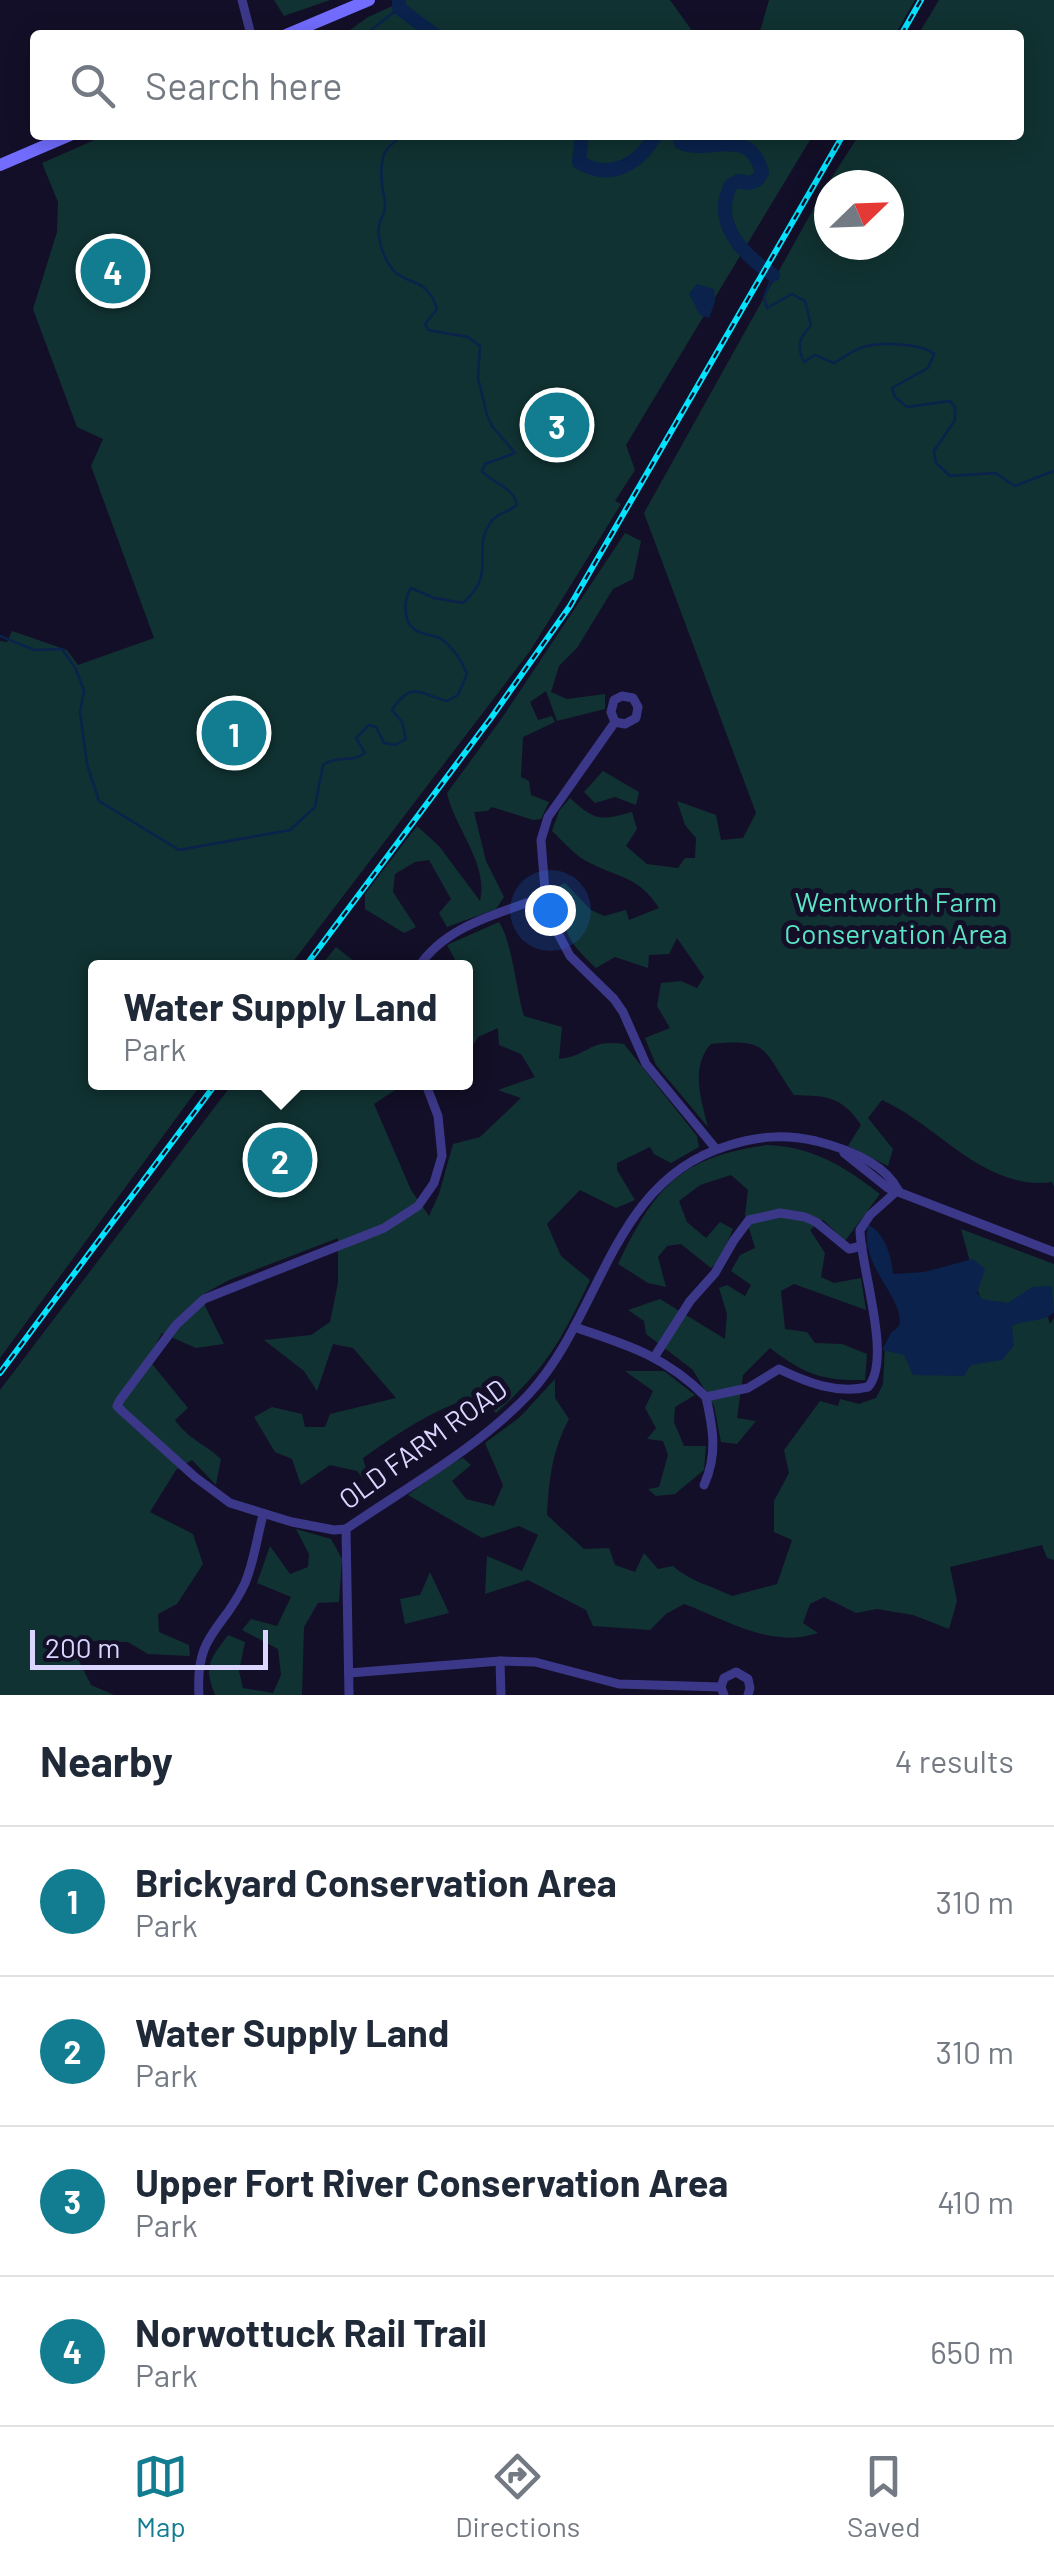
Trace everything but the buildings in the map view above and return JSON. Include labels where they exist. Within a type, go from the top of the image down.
[{"type":"main road","points":[[296,30],[370,0]]},
{"type":"main road","points":[[0,164],[58,140]]},
{"type":"street","points":[[242,0],[250,30]]},
{"type":"street","points":[[615,722],[548,817],[540,854],[546,896],[554,926],[570,956],[614,999],[646,1064],[716,1149]]},
{"type":"street","points":[[425,960],[436,946],[468,926],[546,896]]},
{"type":"street","name":"OLD FARM ROAD","points":[[428,1090],[438,1116],[442,1156],[434,1184],[418,1206],[384,1228],[204,1299],[176,1325],[118,1406],[210,1490],[230,1503],[263,1515],[346,1529],[452,1457],[514,1408],[544,1375],[634,1213],[672,1174],[716,1149],[781,1135],[821,1142],[842,1152],[883,1185],[1054,1252]]},
{"type":"street","points":[[706,1397],[758,1382],[780,1369],[812,1384],[845,1390],[872,1384],[873,1295],[860,1230],[898,1190]]},
{"type":"street","points":[[655,1356],[690,1300],[715,1274],[749,1220],[769,1214],[792,1214],[816,1222],[846,1248],[862,1246]]},
{"type":"street","points":[[574,1327],[655,1356],[680,1372],[706,1397],[714,1444],[712,1468],[704,1484]]},
{"type":"street","points":[[199,1695],[201,1654],[246,1581],[263,1515]]},
{"type":"street","points":[[346,1529],[349,1695]]},
{"type":"street","points":[[349,1673],[500,1661],[560,1667],[618,1684],[723,1691],[728,1675],[740,1673],[750,1683],[748,1695]]},
{"type":"street","points":[[500,1661],[501,1695]]},
{"type":"green space","points":[[274,0],[330,0],[284,16]]},
{"type":"green space","points":[[406,0],[670,0],[691,30],[350,30]]},
{"type":"green space","points":[[769,0],[915,0],[898,30],[760,30]]},
{"type":"green space","name":"Wentworth Farm Conservation Area","points":[[939,0],[1054,0],[1054,1187],[1052,1182],[1027,1182],[983,1167],[882,1100],[868,1118],[893,1149],[888,1166],[848,1146],[861,1125],[847,1108],[824,1097],[794,1095],[763,1050],[744,1043],[711,1044],[705,1053],[699,1084],[708,1127],[656,1065],[645,1038],[670,1028],[657,1006],[661,983],[681,981],[697,988],[704,977],[677,938],[669,954],[649,955],[648,968],[615,957],[596,968],[567,932],[559,886],[565,883],[591,910],[604,916],[626,910],[629,920],[659,908],[636,884],[585,860],[552,831],[559,811],[570,798],[598,817],[632,812],[637,829],[626,846],[647,864],[678,868],[685,858],[695,858],[696,838],[685,825],[677,801],[716,815],[721,840],[743,838],[756,813],[644,513],[814,208],[814,260],[904,260],[904,170],[837,170],[856,140],[1024,140],[1024,30],[921,30]]},
{"type":"green space","points":[[95,140],[810,140],[626,445],[635,470],[615,501],[621,504],[530,651],[294,960],[88,960],[88,1090],[197,1090],[0,1358],[0,641],[7,642],[12,631],[67,650],[78,665],[154,638],[91,466],[103,439],[77,427],[33,309],[57,232],[58,202],[42,163]]},
{"type":"green space","points":[[625,533],[641,541],[633,579],[613,589],[577,648],[559,666],[551,692],[567,699],[605,694],[605,709],[557,721],[546,691],[530,702],[538,720],[552,716],[555,722],[523,737],[521,777],[529,781],[531,795],[549,802],[541,819],[492,807],[474,812],[486,861],[504,897],[496,909],[447,927],[439,913],[451,899],[429,860],[415,862],[395,874],[393,892],[416,927],[404,933],[365,909],[365,894],[417,826],[439,846],[480,901],[480,873],[447,793],[502,718]]},
{"type":"green space","points":[[603,771],[639,792],[636,805],[615,797],[595,803],[584,792]]},
{"type":"green space","points":[[499,922],[511,953],[524,1016],[562,1027],[559,1059],[603,1044],[624,1044],[697,1136],[699,1147],[671,1163],[654,1154],[650,1147],[617,1163],[617,1170],[635,1200],[616,1208],[580,1190],[547,1224],[561,1256],[590,1280],[551,1352],[496,1413],[477,1396],[461,1401],[417,1422],[363,1458],[372,1490],[357,1471],[330,1465],[301,1485],[292,1459],[275,1452],[254,1417],[272,1407],[302,1414],[305,1427],[325,1427],[330,1414],[396,1398],[353,1348],[333,1344],[317,1391],[304,1371],[264,1340],[311,1335],[330,1322],[338,1283],[338,1238],[229,1280],[200,1296],[224,1344],[196,1348],[162,1333],[148,1359],[188,1408],[175,1420],[221,1459],[216,1485],[192,1460],[176,1470],[150,1512],[193,1534],[203,1564],[177,1604],[158,1614],[159,1632],[189,1645],[190,1656],[148,1654],[128,1642],[94,1641],[74,1651],[91,1685],[114,1695],[0,1695],[0,1390],[228,1090],[395,1090],[374,1104],[411,1190],[429,1216],[453,1144],[480,1137],[521,1098],[498,1090],[535,1077],[521,1054],[499,1045],[498,1028],[478,1037],[473,1045],[473,960],[455,960],[447,945]]},
{"type":"green space","points":[[336,947],[352,960],[326,960]]},
{"type":"green space","points":[[767,1145],[827,1160],[880,1194],[845,1241],[823,1220],[810,1230],[825,1253],[821,1277],[834,1283],[861,1278],[866,1310],[794,1284],[781,1291],[785,1329],[807,1332],[815,1343],[842,1344],[867,1354],[865,1380],[814,1374],[770,1348],[743,1375],[737,1418],[756,1421],[737,1444],[721,1442],[714,1406],[693,1370],[646,1334],[644,1321],[628,1310],[660,1299],[725,1339],[727,1314],[719,1288],[727,1285],[745,1296],[751,1285],[731,1271],[740,1255],[755,1248],[745,1215],[748,1190],[731,1175],[700,1185],[679,1201],[687,1222],[706,1238],[720,1222],[733,1229],[720,1260],[711,1268],[681,1244],[667,1246],[658,1257],[666,1287],[648,1283],[618,1264],[645,1215],[673,1180],[712,1158]]},
{"type":"green space","points":[[961,1229],[1054,1264],[1054,1311],[1047,1314],[1050,1324],[1054,1318],[1054,1560],[1047,1558],[1042,1545],[950,1567],[957,1601],[949,1629],[913,1615],[877,1609],[856,1613],[824,1597],[810,1604],[803,1623],[818,1633],[801,1637],[766,1635],[684,1604],[650,1630],[593,1626],[586,1610],[528,1580],[485,1594],[487,1556],[522,1571],[538,1535],[519,1526],[482,1538],[408,1495],[463,1458],[471,1465],[452,1481],[466,1499],[494,1506],[503,1485],[485,1443],[520,1417],[555,1379],[555,1398],[569,1419],[552,1466],[547,1515],[584,1549],[609,1548],[615,1565],[635,1572],[644,1553],[658,1569],[673,1566],[732,1596],[777,1584],[792,1540],[774,1532],[774,1501],[789,1473],[784,1450],[820,1401],[838,1406],[840,1399],[859,1404],[876,1398],[883,1384],[885,1346],[986,1320]]},
{"type":"green space","points":[[625,1371],[664,1371],[695,1395],[675,1407],[674,1422],[684,1446],[706,1446],[704,1470],[675,1494],[656,1496],[648,1489],[659,1487],[668,1455],[663,1441],[647,1439],[656,1428],[645,1408],[653,1391]]},
{"type":"green space","points":[[296,1529],[331,1539],[342,1559],[339,1602],[318,1603],[304,1627],[302,1695],[215,1695],[210,1663],[228,1635],[245,1642],[239,1671],[243,1688],[273,1693],[281,1675],[278,1649],[242,1630],[251,1619],[277,1626],[291,1597],[257,1583],[270,1546],[290,1574],[308,1567],[309,1554]]},
{"type":"green space","points":[[430,1572],[449,1613],[405,1624],[400,1599],[420,1595]]},
{"type":"water","points":[[697,284],[714,289],[715,302],[709,318],[700,315],[689,294]]},
{"type":"water","points":[[868,1225],[886,1245],[893,1274],[924,1272],[973,1259],[985,1269],[977,1293],[982,1299],[1008,1303],[1032,1287],[1052,1286],[1054,1312],[1012,1326],[1014,1346],[1002,1360],[971,1365],[964,1376],[913,1375],[904,1355],[882,1350],[899,1326],[899,1315],[870,1255]]},
{"type":"waterway","points":[[399,0],[399,8],[428,30]]},
{"type":"waterway","points":[[371,30],[399,8]]},
{"type":"waterway","points":[[0,636],[34,650],[62,649],[76,669],[84,691],[80,712],[87,764],[99,801],[179,850],[290,830],[315,807],[323,765],[365,753],[356,738],[369,725],[376,727],[384,743],[395,745],[406,739],[402,722],[392,710],[405,695],[417,692],[447,701],[458,695],[467,674],[463,664],[443,640],[413,629],[407,618],[406,599],[411,588],[434,598],[463,603],[474,592],[482,571],[485,532],[494,519],[517,505],[508,490],[482,471],[485,464],[515,453],[487,415],[478,378],[480,346],[468,337],[428,330],[425,324],[437,309],[433,298],[422,286],[398,275],[382,249],[382,164],[386,151],[397,140]]},
{"type":"waterway","points":[[581,140],[579,162],[602,170],[613,170],[633,161],[652,140]]},
{"type":"waterway","points":[[680,140],[691,146],[738,145],[756,158],[762,173],[757,180],[731,185],[725,212],[742,248],[773,275]]},
{"type":"waterway","points":[[773,275],[764,297],[767,308],[792,294],[805,301],[811,325],[800,342],[804,362],[815,355],[834,363],[859,348],[879,344],[910,346],[934,354],[928,368],[892,388],[895,397],[907,407],[950,401],[955,407],[955,420],[934,451],[936,463],[950,476],[995,473],[1015,486],[1054,471]]},
{"type":"railway","points":[[904,30],[921,0]]},
{"type":"railway","points":[[310,960],[570,606],[840,140]]},
{"type":"railway","points":[[0,1373],[211,1090]]},
{"type":"place","name":"Norwottuck Rail Trail","points":[[113,271]]},
{"type":"place","name":"Upper Fort River Conservation Area","points":[[557,425]]},
{"type":"place","name":"Brickyard Conservation Area","points":[[234,733]]},
{"type":"place","name":"Water Supply Land","points":[[280,1160]]}]
